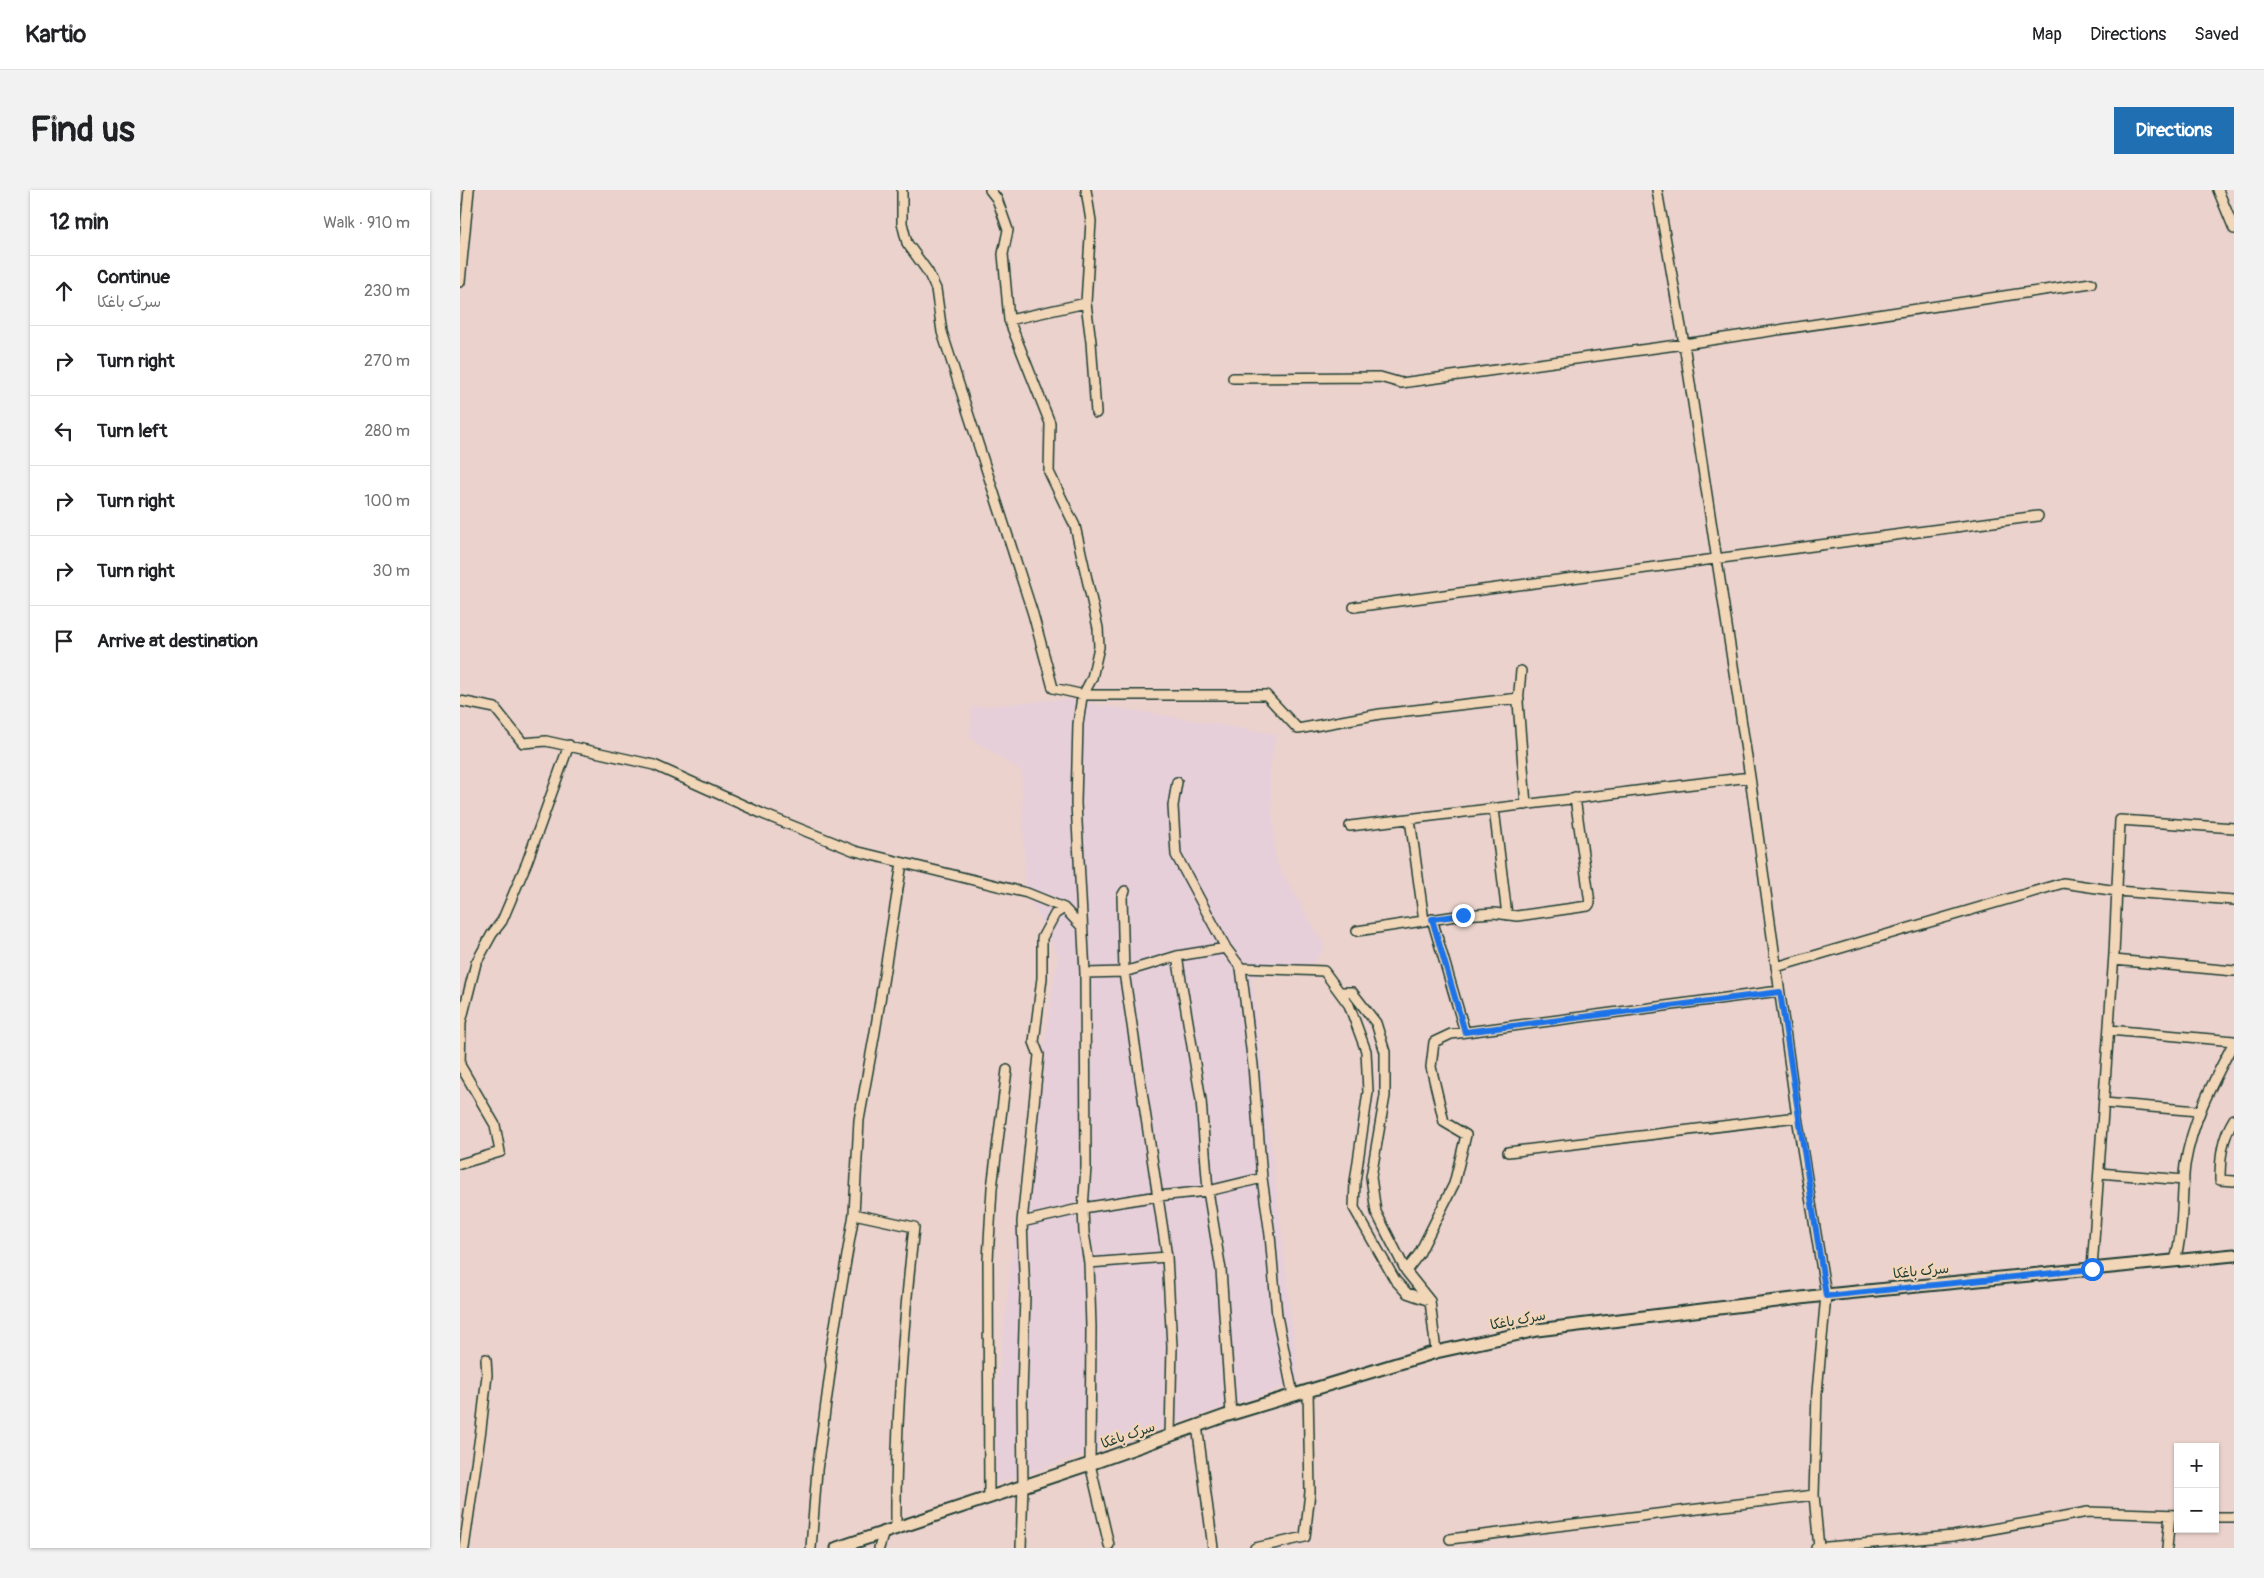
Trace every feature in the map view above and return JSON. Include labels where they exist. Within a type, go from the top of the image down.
[{"type":"street","points":[[460,282],[469,190]]},
{"type":"street","points":[[902,190],[902,224],[906,243],[928,272],[936,289],[942,332],[1033,614],[1053,688],[1084,695],[1266,695],[1298,729],[1380,714],[1519,698]]},
{"type":"street","points":[[990,190],[997,200],[1008,230],[1003,254],[1009,320],[1050,423],[1049,472],[1076,526],[1098,628],[1099,648],[1092,678],[1082,698],[1078,724],[1076,803],[1081,926],[1085,973],[1086,1167],[1083,1208],[1084,1232],[1089,1263],[1091,1327],[1090,1464],[1109,1545]]},
{"type":"street","points":[[1086,190],[1091,221],[1086,302],[1096,413]]},
{"type":"street","points":[[1657,190],[1684,344],[1750,777],[1797,1117],[1826,1296],[1817,1392],[1814,1495],[1818,1548],[1953,1536],[2088,1512],[2174,1515],[2167,1548]]},
{"type":"street","points":[[2218,190],[2234,229]]},
{"type":"street","points":[[1233,378],[1380,377],[1401,383],[1684,344],[2091,283]]},
{"type":"street","points":[[1009,320],[1086,302]]},
{"type":"street","points":[[1354,607],[2038,516]]},
{"type":"street","points":[[1521,671],[1519,698],[1526,805]]},
{"type":"street","points":[[460,701],[495,708],[523,742],[546,741],[654,766],[763,814],[854,851],[1027,893],[1064,908],[1081,926]]},
{"type":"street","points":[[460,1164],[500,1152],[495,1125],[460,1065],[462,1022],[476,963],[492,934],[502,921],[527,862],[569,746]]},
{"type":"street","points":[[1350,826],[1750,777]]},
{"type":"street","points":[[1177,782],[1173,806],[1176,855],[1226,948],[1241,968],[1253,1065],[1262,1178],[1270,1235],[1277,1316],[1293,1395]]},
{"type":"street","points":[[1357,931],[1494,912],[1517,916],[1584,908],[1590,903],[1575,798]]},
{"type":"street","points":[[1494,809],[1508,915]]},
{"type":"street","points":[[1410,819],[1428,920],[1465,1032]]},
{"type":"street","points":[[2092,1269],[2114,960],[2120,820],[2234,828]]},
{"type":"street","points":[[811,1548],[817,1470],[830,1355],[854,1214],[859,1120],[902,863]]},
{"type":"street","points":[[1776,967],[2063,883],[2117,891],[2234,900]]},
{"type":"street","points":[[1125,891],[1122,896],[1124,972],[1167,1256],[1172,1346],[1170,1436]]},
{"type":"street","points":[[1020,1548],[1023,1485],[1022,1395],[1025,1295],[1022,1222],[1039,1055],[1034,1042],[1042,978],[1042,938],[1055,914],[1064,908]]},
{"type":"street","points":[[1085,973],[1124,972],[1177,956],[1226,948]]},
{"type":"street","points":[[1177,956],[1201,1100],[1208,1191],[1221,1270],[1231,1414]]},
{"type":"street","points":[[2114,960],[2234,971]]},
{"type":"street","points":[[1241,968],[1324,971],[1349,1005],[1366,1051],[1368,1092],[1355,1182],[1354,1208],[1395,1280],[1407,1293],[1430,1300]]},
{"type":"street","points":[[1340,992],[1352,992],[1376,1023],[1385,1052],[1385,1096],[1371,1177],[1376,1212],[1406,1271],[1430,1300],[1436,1352]]},
{"type":"street","points":[[1406,1271],[1419,1254],[1454,1184],[1466,1135],[1444,1122],[1431,1067],[1434,1042],[1451,1034],[1780,992]]},
{"type":"street","points":[[2109,1030],[2234,1041],[2198,1111],[2184,1180],[2176,1260]]},
{"type":"street","points":[[989,1496],[988,1260],[992,1188],[1007,1070]]},
{"type":"street","points":[[2104,1103],[2198,1111]]},
{"type":"street","points":[[1508,1152],[1797,1117]]},
{"type":"street","points":[[2234,1119],[2226,1131],[2220,1158],[2220,1180],[2234,1181]]},
{"type":"street","points":[[2099,1172],[2184,1180]]},
{"type":"street","points":[[1022,1222],[1083,1208],[1158,1196],[1208,1191],[1262,1178]]},
{"type":"street","points":[[854,1214],[914,1227],[905,1306],[899,1386],[895,1460],[896,1528]]},
{"type":"street","name":"سرک باغکا","points":[[837,1548],[1090,1464],[1197,1425],[1308,1390],[1436,1352],[1537,1330],[1826,1296],[2234,1255]]},
{"type":"street","points":[[1089,1263],[1167,1256]]},
{"type":"street","points":[[464,1548],[481,1429],[487,1375],[486,1359]]},
{"type":"street","points":[[1255,1548],[1305,1537],[1310,1492],[1308,1390]]},
{"type":"street","points":[[1197,1425],[1213,1548]]},
{"type":"street","points":[[1450,1539],[1814,1495]]},
{"type":"street","points":[[2219,1517],[2234,1517]]},
{"type":"street","points":[[879,1548],[884,1532]]},
{"type":"shaded area","points":[[1067,699],[1276,734],[1270,773],[1276,861],[1325,947],[1315,962],[1252,977],[1299,1382],[995,1484],[995,1411],[1015,1226],[1058,956],[1025,888],[1021,771],[970,738],[972,707]]},
{"type":"route","points":[[1463,915],[1432,919],[1465,1032],[1780,992],[1797,1117],[1826,1296],[2092,1269]]}]
